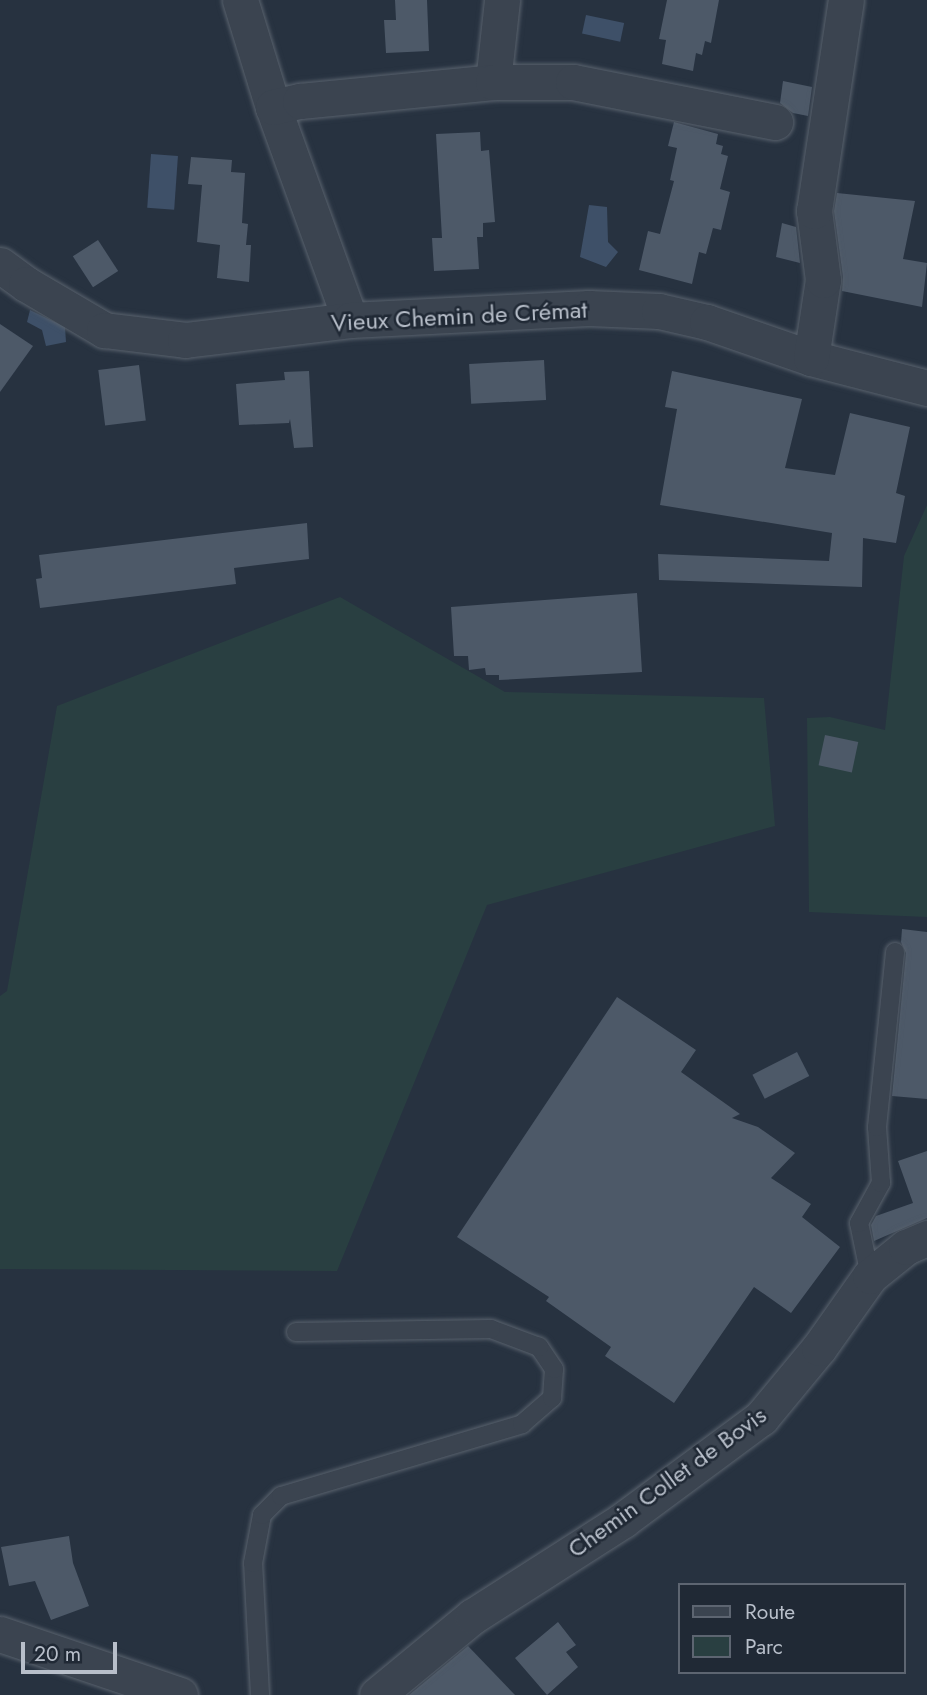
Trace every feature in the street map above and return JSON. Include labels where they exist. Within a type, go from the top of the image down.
[{"type":"street","points":[[240,0],[273,107],[350,320]]},
{"type":"street","points":[[493,82],[502,0]]},
{"type":"street","points":[[811,358],[824,280],[814,211],[846,0]]},
{"type":"street","points":[[273,107],[300,100],[493,82],[573,82],[775,122]]},
{"type":"street","name":"Vieux Chemin de Crémat","points":[[0,265],[26,284],[104,330],[185,340],[350,320],[589,308],[659,311],[707,322],[811,358],[927,388]]},
{"type":"street","name":"Chemin Collet de Bovis","points":[[377,1695],[473,1616],[623,1520],[761,1418],[819,1348],[870,1276],[906,1247],[927,1238]]},
{"type":"street","points":[[0,1634],[180,1695]]},
{"type":"lane","points":[[870,1276],[859,1223],[881,1184],[877,1126],[895,952]]},
{"type":"lane","points":[[260,1695],[253,1563],[262,1515],[281,1496],[522,1424],[552,1398],[554,1369],[539,1348],[491,1329],[296,1332]]},
{"type":"green space","points":[[927,505],[927,917],[809,912],[807,718],[830,717],[885,730],[904,556]]},
{"type":"green space","points":[[340,597],[505,692],[764,698],[775,826],[487,905],[337,1271],[0,1269],[0,996],[7,991],[57,706]]},
{"type":"water","points":[[586,15],[624,23],[620,42],[582,34]]},
{"type":"water","points":[[151,154],[178,156],[174,210],[147,208]]},
{"type":"water","points":[[589,205],[607,207],[608,242],[618,252],[606,267],[580,257]]},
{"type":"water","points":[[30,310],[65,327],[66,342],[46,346],[42,330],[27,322]]},
{"type":"building","points":[[395,0],[427,0],[429,51],[386,53],[384,20],[396,20]]},
{"type":"building","points":[[667,0],[719,0],[711,43],[705,41],[702,55],[696,53],[693,71],[662,64],[666,40],[659,39]]},
{"type":"building","points":[[783,81],[812,87],[808,116],[793,113],[780,103]]},
{"type":"building","points":[[674,122],[718,134],[716,144],[723,146],[721,154],[728,156],[720,189],[730,192],[721,230],[713,228],[706,254],[699,252],[692,284],[639,270],[648,231],[660,234],[674,181],[670,180],[677,148],[668,146]]},
{"type":"building","points":[[480,132],[481,151],[489,150],[495,222],[483,223],[483,237],[477,237],[479,269],[434,271],[432,238],[442,238],[436,134]]},
{"type":"building","points":[[191,157],[232,160],[231,172],[245,173],[242,223],[248,224],[246,245],[251,245],[249,282],[217,278],[220,245],[197,242],[202,185],[188,184]]},
{"type":"building","points":[[837,193],[915,201],[903,259],[927,263],[922,307],[842,291],[843,277],[834,211]]},
{"type":"building","points":[[782,223],[796,227],[800,263],[776,257]]},
{"type":"building","points":[[98,240],[118,271],[93,287],[73,256]]},
{"type":"building","points":[[0,324],[33,346],[0,392]]},
{"type":"building","points":[[544,360],[546,400],[471,404],[469,364]]},
{"type":"building","points":[[139,365],[146,421],[105,426],[98,370]]},
{"type":"building","points":[[309,371],[313,447],[294,448],[290,419],[289,423],[239,425],[236,384],[285,380],[284,372]]},
{"type":"building","points":[[672,371],[802,399],[785,468],[835,475],[850,413],[910,427],[896,493],[905,496],[896,543],[863,538],[862,587],[659,580],[658,554],[829,561],[832,533],[660,505],[677,409],[665,407]]},
{"type":"building","points":[[307,523],[309,559],[234,568],[236,584],[40,608],[36,579],[42,578],[39,555]]},
{"type":"building","points":[[637,593],[642,672],[499,680],[499,675],[486,675],[485,668],[469,670],[468,656],[454,656],[451,607]]},
{"type":"building","points":[[825,735],[858,742],[852,772],[819,765]]},
{"type":"building","points":[[902,929],[927,932],[927,1099],[892,1096],[906,953],[901,942]]},
{"type":"building","points":[[617,997],[696,1050],[681,1072],[740,1114],[732,1118],[758,1127],[795,1153],[771,1178],[811,1204],[802,1217],[840,1247],[791,1313],[754,1287],[674,1403],[605,1356],[611,1347],[546,1301],[549,1297],[457,1237]]},
{"type":"building","points":[[797,1052],[809,1076],[765,1099],[752,1075]]},
{"type":"building","points":[[927,1151],[927,1218],[874,1241],[871,1225],[876,1216],[913,1203],[898,1161]]},
{"type":"building","points":[[69,1536],[73,1563],[89,1606],[51,1620],[35,1581],[9,1586],[1,1547]]},
{"type":"building","points":[[558,1622],[576,1645],[566,1652],[578,1667],[547,1695],[515,1658]]},
{"type":"building","points":[[468,1646],[515,1695],[409,1695]]}]
